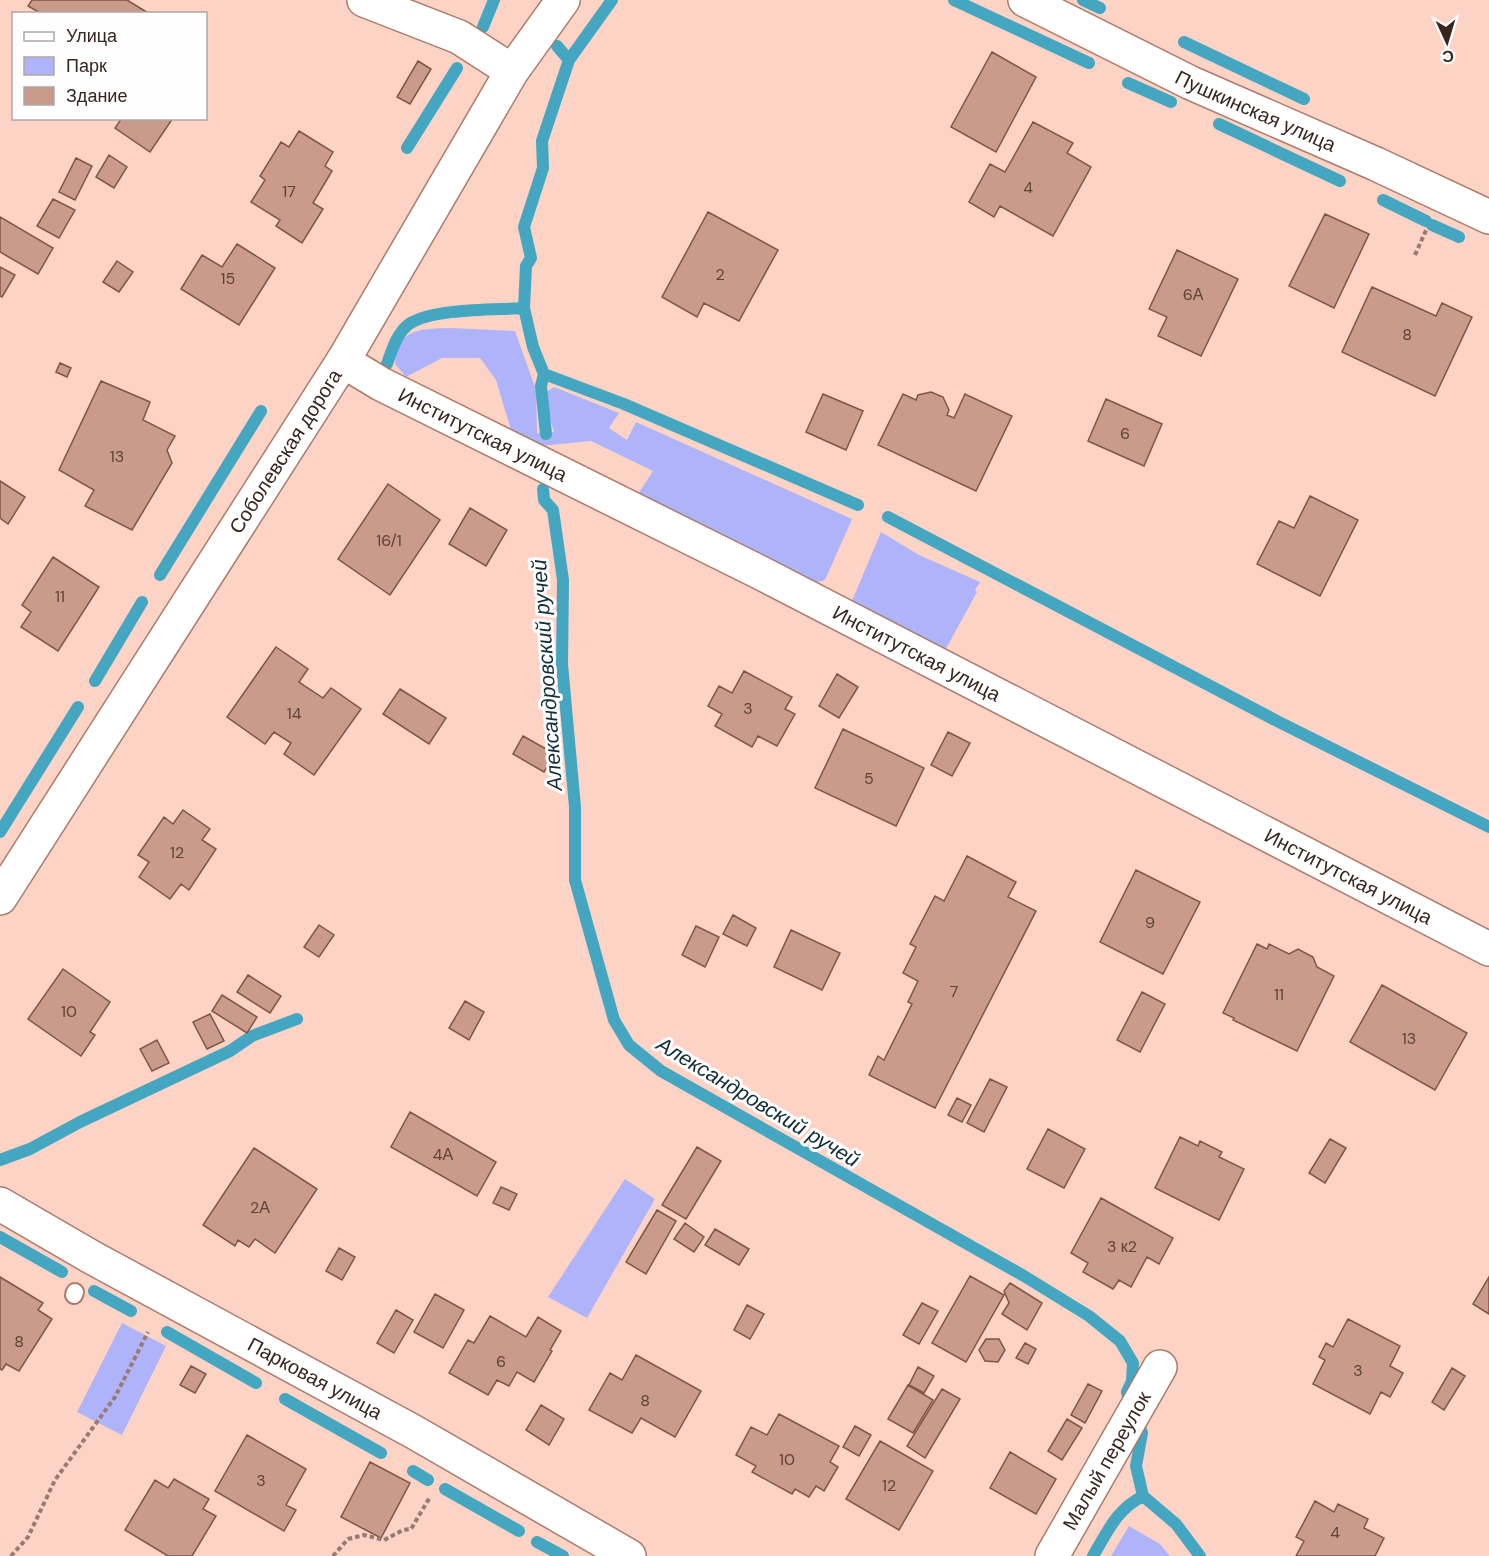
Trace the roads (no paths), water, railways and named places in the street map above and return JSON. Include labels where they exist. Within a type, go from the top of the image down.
[{"type":"street","points":[[364,0],[459,37],[512,70]]},
{"type":"street","name":"Соболевская дорога","points":[[0,898],[365,374],[512,70],[563,0]]},
{"type":"street","name":"Пушкинская улица","points":[[1025,0],[1191,83],[1376,164],[1489,217]]},
{"type":"street","name":"Институтская улица","points":[[365,374],[763,574],[1489,949]]},
{"type":"street","name":"Парковая улица","points":[[0,1204],[93,1258],[424,1438],[629,1556]]},
{"type":"street","name":"Малый переулок","points":[[1052,1556],[1160,1367]]},
{"type":"waterway","points":[[483,27],[494,0]]},
{"type":"waterway","points":[[569,60],[612,0]]},
{"type":"waterway","points":[[954,0],[1089,63]]},
{"type":"waterway","points":[[1083,0],[1100,8]]},
{"type":"waterway","points":[[1184,42],[1304,99]]},
{"type":"waterway","name":"Александровский ручей","points":[[546,434],[541,386],[544,374],[533,347],[524,308],[526,266],[531,258],[524,227],[543,168],[542,141],[569,60],[557,46]]},
{"type":"waterway","points":[[407,148],[457,68]]},
{"type":"waterway","points":[[1128,83],[1171,102]]},
{"type":"waterway","points":[[1219,124],[1340,181]]},
{"type":"waterway","points":[[1383,200],[1426,221]]},
{"type":"waterway","points":[[1432,225],[1459,237]]},
{"type":"waterway","points":[[387,364],[401,332],[409,324],[420,319],[448,312],[524,308]]},
{"type":"waterway","points":[[544,374],[624,404],[858,505]]},
{"type":"waterway","points":[[160,575],[261,411]]},
{"type":"waterway","name":"Александровский ручей","points":[[543,489],[544,500],[553,510],[563,580],[562,664],[575,807],[575,880],[614,1020],[629,1045],[661,1071],[1024,1276],[1089,1316],[1120,1341],[1133,1363],[1132,1381],[1127,1392],[1129,1399]]},
{"type":"waterway","points":[[888,517],[1277,721],[1489,827]]},
{"type":"waterway","points":[[95,681],[142,602]]},
{"type":"waterway","points":[[0,832],[78,707]]},
{"type":"waterway","points":[[0,1160],[30,1149],[80,1122],[230,1051],[252,1036],[297,1019]]},
{"type":"waterway","points":[[0,1237],[62,1272]]},
{"type":"waterway","points":[[94,1291],[131,1311]]},
{"type":"waterway","points":[[167,1332],[256,1383]]},
{"type":"waterway","points":[[285,1399],[381,1453]]},
{"type":"waterway","name":"Александровский ручей","points":[[1140,1427],[1142,1433],[1136,1466],[1143,1496],[1176,1524],[1200,1556]]},
{"type":"waterway","points":[[413,1471],[428,1480]]},
{"type":"waterway","points":[[445,1489],[519,1531]]},
{"type":"waterway","points":[[1093,1556],[1119,1515],[1143,1496]]},
{"type":"waterway","points":[[537,1542],[563,1556]]}]
